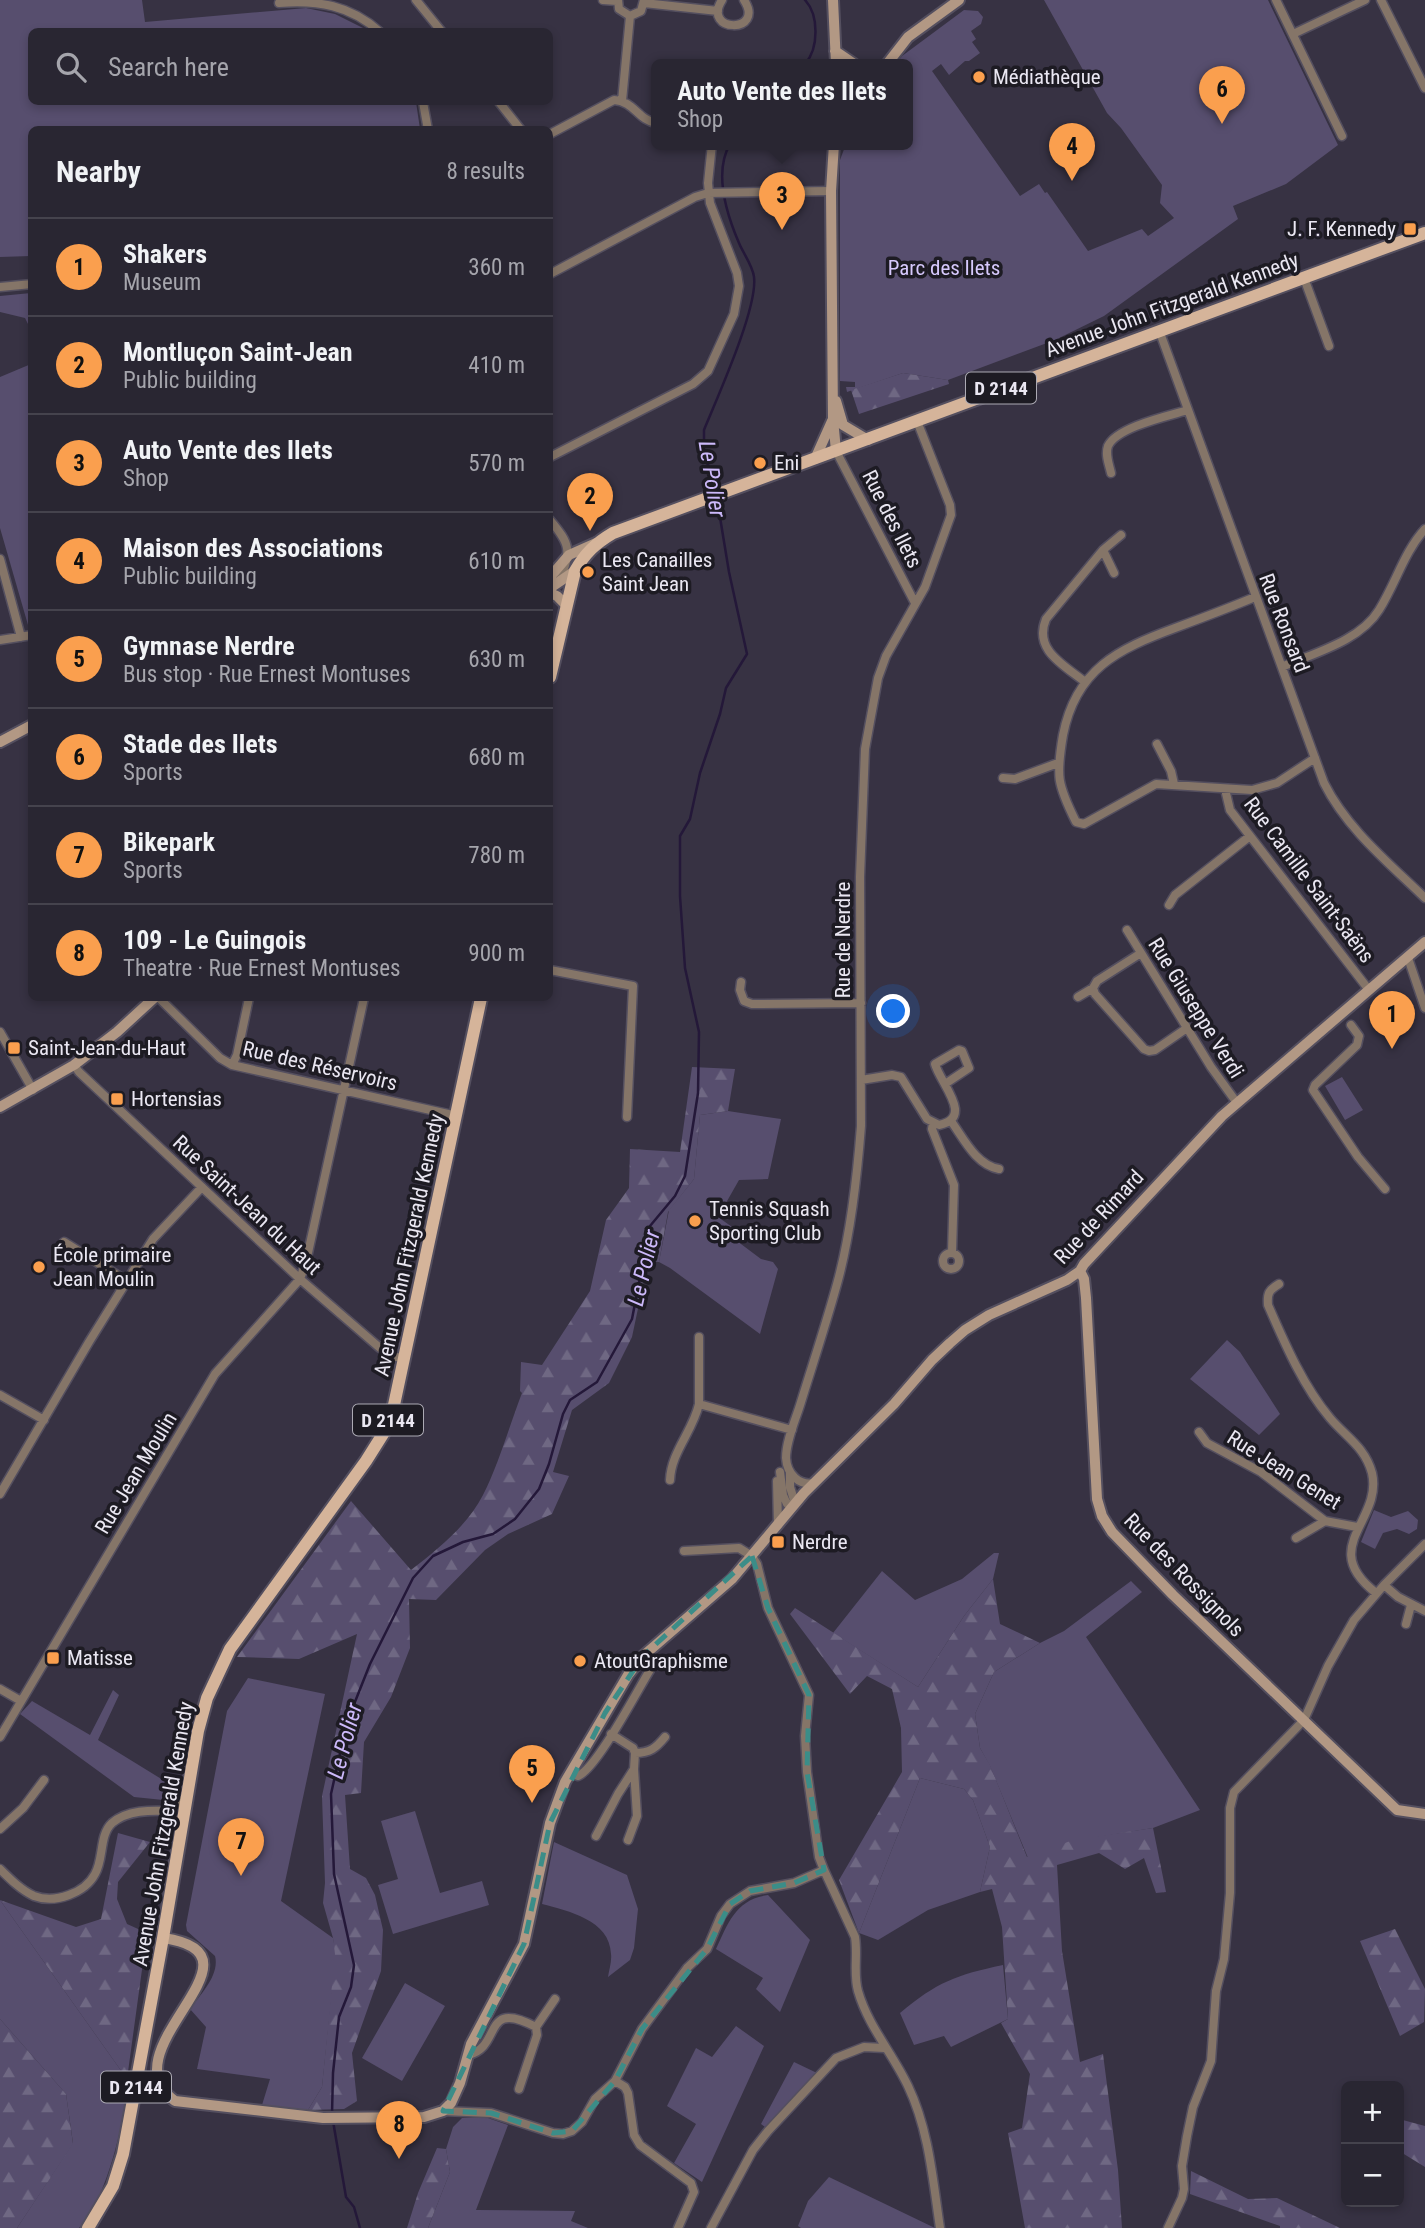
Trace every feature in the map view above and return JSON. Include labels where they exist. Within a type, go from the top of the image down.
[{"type":"main road","name":"Avenue John Fitzgerald Kennedy","points":[[553,664],[575,570],[583,556],[596,543],[613,533],[1425,233]]},
{"type":"main road","name":"Avenue John Fitzgerald Kennedy","points":[[88,2228],[113,2186],[123,2154],[198,1731],[207,1698],[240,1634],[383,1434],[394,1405],[405,1358],[480,1001]]},
{"type":"street","points":[[416,0],[439,28]]},
{"type":"street","points":[[603,0],[617,1],[622,13],[630,16],[641,11],[644,2],[718,10]]},
{"type":"street","points":[[722,0],[718,16],[725,24],[740,25],[749,12],[744,0]]},
{"type":"street","points":[[833,0],[835,59]]},
{"type":"street","points":[[891,59],[908,37],[959,0]]},
{"type":"street","points":[[1276,0],[1342,136]]},
{"type":"street","points":[[1293,34],[1365,0]]},
{"type":"street","points":[[1381,0],[1425,88]]},
{"type":"street","points":[[279,3],[322,2],[348,10],[374,28]]},
{"type":"street","points":[[622,101],[630,16]]},
{"type":"street","points":[[835,51],[847,59]]},
{"type":"street","points":[[553,132],[614,100],[631,104],[651,122]]},
{"type":"street","points":[[424,105],[427,126]]},
{"type":"street","points":[[501,105],[518,126]]},
{"type":"street","points":[[553,455],[693,384],[708,371],[734,314],[739,286],[737,273],[708,193],[712,150]]},
{"type":"street","points":[[835,150],[831,191],[833,419],[836,452]]},
{"type":"street","points":[[553,272],[695,197],[708,193],[831,191]]},
{"type":"street","points":[[1304,278],[1329,346]]},
{"type":"street","points":[[0,287],[28,284]]},
{"type":"street","name":"Rue Ronsard","points":[[1158,330],[1255,597],[1334,803],[1347,821],[1425,898]]},
{"type":"street","points":[[834,392],[844,425],[836,452]]},
{"type":"street","points":[[1111,473],[1106,456],[1109,444],[1119,434],[1188,410]]},
{"type":"street","points":[[815,459],[833,419]]},
{"type":"street","name":"Rue de Nerdre","points":[[795,1503],[786,1459],[792,1430],[838,1283],[860,1142],[860,877],[865,748],[878,678],[886,656],[925,587],[951,515],[950,505],[917,421]]},
{"type":"street","points":[[844,425],[869,440]]},
{"type":"street","name":"Rue des Ilets","points":[[836,452],[915,603]]},
{"type":"street","points":[[553,524],[564,540],[569,555]]},
{"type":"street","points":[[1282,667],[1335,645],[1358,631],[1378,612],[1404,559],[1425,529]]},
{"type":"street","points":[[1085,682],[1048,652],[1042,637],[1043,627],[1046,619],[1103,550],[1121,535]]},
{"type":"street","points":[[555,578],[569,555],[596,543]]},
{"type":"street","points":[[1103,550],[1114,573]]},
{"type":"street","points":[[0,559],[21,637]]},
{"type":"street","points":[[555,578],[575,570]]},
{"type":"street","points":[[553,594],[566,605]]},
{"type":"street","points":[[1255,597],[1130,646],[1112,656],[1085,682],[1070,707],[1058,763],[1062,795],[1079,824],[1090,822],[1156,784],[1252,790],[1266,787],[1290,775],[1315,758]]},
{"type":"street","points":[[0,640],[28,636]]},
{"type":"street","points":[[0,742],[28,727]]},
{"type":"street","points":[[1157,744],[1171,771],[1174,784]]},
{"type":"street","points":[[1003,778],[1015,779],[1058,763]]},
{"type":"street","name":"Rue Camille Saint-Saëns","points":[[1225,789],[1230,810],[1370,990]]},
{"type":"street","points":[[1168,905],[1175,895],[1250,836]]},
{"type":"street","name":"Rue Giuseppe Verdi","points":[[1127,930],[1210,1067],[1237,1103]]},
{"type":"street","name":"Rue de Rimard","points":[[443,2111],[451,2102],[460,2083],[471,2044],[524,1944],[550,1823],[570,1773],[628,1675],[732,1579],[814,1482],[894,1404],[932,1360],[965,1330],[989,1315],[1067,1280],[1080,1271],[1180,1160],[1237,1103],[1425,942]]},
{"type":"street","points":[[1078,997],[1093,988],[1097,981],[1141,953]]},
{"type":"street","points":[[1408,958],[1425,1006]]},
{"type":"street","points":[[553,971],[633,986],[627,1116]]},
{"type":"street","points":[[741,982],[744,1001],[752,1004],[861,1003]]},
{"type":"street","points":[[1093,988],[1095,994],[1144,1049],[1155,1050],[1188,1028]]},
{"type":"street","points":[[0,1107],[74,1065],[153,1001]]},
{"type":"street","name":"Rue des Réservoirs","points":[[160,1001],[220,1058],[232,1065],[457,1116]]},
{"type":"street","points":[[232,1065],[237,1055],[248,1001]]},
{"type":"street","points":[[300,1279],[306,1262],[362,1001]]},
{"type":"street","points":[[1351,1025],[1359,1035],[1357,1045],[1313,1090],[1358,1157],[1385,1189]]},
{"type":"street","points":[[0,1032],[33,1090]]},
{"type":"street","points":[[861,1080],[892,1075],[901,1077],[927,1119],[939,1125],[951,1121],[955,1116],[955,1103],[944,1084],[935,1064],[959,1050],[962,1051],[969,1068],[944,1084]]},
{"type":"street","name":"Rue Saint-Jean du Haut","points":[[74,1065],[300,1279],[380,1348],[396,1357],[405,1358]]},
{"type":"street","points":[[951,1121],[976,1157],[989,1167],[999,1169]]},
{"type":"street","points":[[933,1123],[932,1129],[954,1185],[952,1252]]},
{"type":"street","points":[[0,1494],[153,1239],[202,1187]]},
{"type":"street","points":[[64,1242],[127,1281]]},
{"type":"street","name":"Rue des Rossignols","points":[[1080,1271],[1084,1279],[1086,1298],[1097,1499],[1102,1516],[1112,1532],[1173,1595],[1397,1810],[1425,1814]]},
{"type":"street","name":"Rue Jean Moulin","points":[[0,1737],[215,1374],[300,1279]]},
{"type":"street","points":[[1279,1283],[1269,1290],[1268,1305],[1297,1367],[1330,1418],[1357,1444],[1368,1461],[1374,1488],[1369,1506],[1357,1527],[1351,1553],[1359,1577],[1376,1593]]},
{"type":"street","points":[[670,1479],[670,1467],[696,1418],[699,1404],[699,1336]]},
{"type":"street","points":[[0,1395],[44,1420]]},
{"type":"street","points":[[699,1404],[792,1430]]},
{"type":"street","name":"Rue Jean Genet","points":[[1199,1432],[1207,1443],[1261,1472],[1325,1521],[1357,1527]]},
{"type":"street","points":[[778,1525],[776,1489],[786,1459]]},
{"type":"street","points":[[780,1472],[787,1504],[795,1503]]},
{"type":"street","points":[[790,1473],[804,1484],[814,1482]]},
{"type":"street","points":[[1296,1538],[1325,1521]]},
{"type":"street","points":[[1168,2228],[1182,2198],[1186,2137],[1193,2107],[1211,2061],[1216,1991],[1224,1959],[1230,1893],[1232,1799],[1238,1786],[1304,1720],[1341,1640],[1376,1593],[1425,1544]]},
{"type":"street","points":[[684,1551],[739,1548],[752,1556],[757,1564],[768,1608],[809,1695],[805,1736],[807,1772],[819,1857],[855,1937],[857,1988],[884,2048],[908,2086],[926,2138],[940,2228]]},
{"type":"street","points":[[1384,1585],[1411,1605],[1425,1611]]},
{"type":"street","points":[[1406,1624],[1411,1605]]},
{"type":"street","points":[[570,1773],[578,1776],[586,1773],[650,1670],[647,1659],[674,1664]]},
{"type":"street","points":[[0,1689],[21,1701]]},
{"type":"street","points":[[611,1734],[627,1742],[635,1753],[637,1816],[628,1840]]},
{"type":"street","points":[[635,1753],[655,1749],[665,1737]]},
{"type":"street","points":[[596,1836],[634,1769]]},
{"type":"street","points":[[0,1829],[23,1808],[44,1780]]},
{"type":"street","points":[[0,1869],[18,1886],[35,1896],[64,1896],[80,1891],[96,1873],[108,1828],[114,1821],[127,1815],[152,1810],[169,1811],[187,1796]]},
{"type":"street","points":[[163,1938],[194,1946],[202,1953],[205,1970],[162,2049],[157,2071],[158,2083],[163,2092],[175,2101],[323,2118],[424,2117],[443,2111],[491,2113],[563,2134],[572,2131],[582,2122],[590,2104],[615,2081],[642,2029],[687,1968],[707,1949],[721,1916],[730,1904],[750,1891],[794,1883],[824,1870]]},
{"type":"street","points":[[519,2089],[537,2035],[536,2027],[555,1999]]},
{"type":"street","points":[[468,2055],[478,2053],[482,2049],[498,2022],[504,2018],[513,2017],[536,2027]]},
{"type":"street","points":[[711,2228],[753,2150],[836,2058],[864,2047],[884,2048]]},
{"type":"street","points":[[615,2081],[625,2087],[628,2093],[634,2134],[640,2145],[691,2183],[694,2192],[678,2228]]},
{"type":"highlighted area","points":[[752,1556],[768,1608],[809,1695],[807,1772],[824,1870],[794,1883],[750,1891],[730,1904],[707,1949],[642,2029],[615,2081],[572,2131],[553,2133],[491,2113],[443,2111],[524,1944],[550,1823],[605,1713],[643,1656]]},
{"type":"green space","points":[[0,0],[142,0],[145,22],[306,8],[335,14],[363,28],[28,28],[28,105],[416,105],[420,126],[28,126],[28,256],[0,257]]},
{"type":"green space","name":"Parc des Ilets","points":[[1044,0],[1268,0],[1338,145],[1286,184],[1233,206],[1238,219],[1104,316],[1055,340],[948,380],[903,373],[847,392],[846,387],[855,387],[855,382],[840,381],[840,160],[844,150],[913,150],[913,59],[900,59],[902,56],[964,10],[978,11],[983,17],[981,24],[971,31],[976,39],[972,42],[980,53],[965,61],[949,75],[941,64],[932,71],[1020,196],[1039,184],[1088,251],[1142,229],[1148,236],[1174,218],[1160,203],[1162,185],[1107,113]]},
{"type":"green space","points":[[28,293],[28,324],[25,318],[0,312],[0,296]]},
{"type":"green space","points":[[28,365],[28,625],[0,528],[0,377]]},
{"type":"green space","points":[[903,373],[948,380],[949,384],[859,414],[851,390]]},
{"type":"green space","points":[[692,1067],[735,1069],[728,1111],[700,1115],[694,1179],[668,1212],[659,1262],[648,1261],[632,1337],[609,1383],[572,1410],[553,1472],[569,1476],[552,1514],[508,1534],[485,1550],[436,1600],[409,1599],[410,1648],[391,1697],[364,1742],[361,1793],[345,1795],[350,1869],[366,1878],[375,1895],[383,1930],[381,1971],[352,2053],[357,2101],[344,2109],[308,2110],[322,2087],[335,1954],[323,1903],[325,1883],[322,1796],[357,1634],[299,1659],[237,1657],[351,1501],[411,1570],[469,1517],[488,1484],[522,1393],[521,1362],[542,1365],[590,1291],[606,1220],[629,1188],[630,1149],[680,1152]]},
{"type":"green space","points":[[1342,1077],[1363,1110],[1345,1120],[1325,1086]]},
{"type":"green space","name":"Tennis Squash Sporting Club","points":[[728,1111],[781,1119],[768,1179],[739,1180],[718,1217],[742,1234],[737,1241],[761,1259],[773,1262],[778,1269],[760,1334],[659,1262],[669,1210],[694,1179],[700,1115]]},
{"type":"green space","points":[[1227,1340],[1240,1352],[1280,1414],[1259,1435],[1190,1379]]},
{"type":"green space","points":[[1374,1510],[1391,1517],[1408,1511],[1418,1520],[1417,1529],[1409,1534],[1397,1529],[1383,1533],[1375,1549],[1361,1542]]},
{"type":"green space","points":[[994,1553],[999,1553],[993,1579],[964,1616],[918,1687],[833,1633],[882,1571],[915,1600],[962,1579]]},
{"type":"green space","points":[[993,1579],[1000,1624],[1040,1643],[994,1672],[975,1714],[980,1748],[990,1765],[1027,1857],[1073,1840],[1153,1828],[1166,1892],[1156,1893],[1144,1858],[1125,1869],[1099,1853],[1057,1865],[1062,1951],[1080,2062],[1103,2054],[1118,2170],[1122,2228],[1025,2228],[1008,2133],[1022,2128],[1030,2074],[1001,2023],[1008,2019],[1002,1927],[992,1889],[980,1892],[990,1847],[973,1800],[964,1789],[920,1778],[859,1933],[839,1880],[902,1772],[901,1728],[892,1689],[867,1676],[850,1694],[790,1614],[795,1608],[918,1687],[964,1616]]},
{"type":"green space","points":[[1131,1581],[1142,1592],[1086,1637],[1200,1810],[1153,1828],[1073,1841],[1028,1858],[980,1748],[975,1714],[994,1672],[1064,1631]]},
{"type":"green space","points":[[248,1678],[325,1694],[281,1901],[333,1938],[336,1954],[322,2087],[308,2110],[262,2105],[270,2079],[197,2069],[206,2027],[190,2009],[212,1977],[216,1963],[215,1956],[187,1931],[186,1925],[227,1711]]},
{"type":"green space","points":[[113,1690],[119,1695],[98,1740],[176,1788],[173,1801],[134,1797],[20,1714],[32,1701],[90,1735]]},
{"type":"green space","points":[[920,1778],[964,1789],[973,1800],[990,1847],[980,1892],[928,1910],[878,1940],[859,1933]]},
{"type":"green space","points":[[415,1811],[440,1893],[482,1881],[489,1905],[393,1934],[378,1885],[398,1879],[381,1821]]},
{"type":"green space","points":[[118,1833],[150,1842],[118,1882],[117,1899],[127,1924],[147,1933],[127,2079],[0,1900],[76,1927],[101,1919]]},
{"type":"green space","points":[[554,1842],[627,1875],[638,1909],[634,1948],[630,1960],[608,1977],[611,1963],[609,1942],[596,1925],[575,1914],[542,1904]]},
{"type":"green space","points":[[768,1895],[810,1940],[780,2012],[756,1989],[763,1978],[716,1949],[734,1914],[748,1901]]},
{"type":"green space","points":[[0,1900],[127,2079],[123,2115],[113,2158],[98,2198],[79,2228],[17,2228],[73,2143],[66,2094],[0,2019]]},
{"type":"green space","points":[[1395,1929],[1425,1989],[1424,2022],[1400,2036],[1360,1941]]},
{"type":"green space","points":[[1003,1965],[1008,2019],[951,2047],[944,2036],[914,2045],[900,2013],[948,1981]]},
{"type":"green space","points":[[405,1983],[445,2006],[402,2081],[362,2058]]},
{"type":"green space","points":[[0,2019],[66,2094],[73,2144],[17,2228],[0,2228]]},
{"type":"green space","points":[[736,2026],[764,2046],[702,2182],[674,2163],[696,2124],[667,2106],[696,2048],[712,2057]]},
{"type":"green space","points":[[794,2062],[817,2073],[765,2127],[761,2124]]},
{"type":"green space","points":[[485,2117],[508,2125],[476,2210],[575,2211],[571,2221],[588,2228],[428,2228],[450,2172],[446,2149],[453,2127],[462,2118]]},
{"type":"green space","points":[[1404,2120],[1425,2126],[1425,2167],[1404,2154]]},
{"type":"green space","points":[[437,2148],[446,2149],[450,2172],[428,2228],[407,2228],[418,2193]]},
{"type":"green space","points":[[1191,2171],[1248,2199],[1277,2198],[1340,2228],[1280,2228],[1190,2194]]},
{"type":"green space","points":[[829,2177],[935,2228],[801,2228],[798,2226],[808,2201]]},
{"type":"waterway","name":"Le Polier","points":[[805,0],[813,14],[816,32],[809,59]]},
{"type":"waterway","name":"Le Polier","points":[[715,492],[704,450],[704,430],[743,331],[754,291],[753,273],[726,207],[722,181],[727,150]]},
{"type":"waterway","name":"Le Polier","points":[[332,2114],[339,2017],[351,1987],[354,1965],[334,1874],[331,1794],[347,1722],[370,1664],[413,1578],[433,1556],[463,1542],[493,1534],[515,1519],[539,1489],[570,1400],[597,1382],[632,1319],[650,1226],[675,1196],[685,1176],[698,1093],[699,1032],[685,968],[680,896],[680,836],[690,819],[700,773],[726,688],[747,654],[717,499]]},
{"type":"waterway","name":"Le Polier","points":[[333,2121],[346,2197],[354,2207],[360,2228]]},
{"type":"place","name":"Médiathèque","points":[[979,77]]},
{"type":"place","name":"Stade des Ilets","points":[[1222,124]]},
{"type":"place","name":"Maison des Associations","points":[[1072,181]]},
{"type":"place","name":"J. F. Kennedy","points":[[1410,229]]},
{"type":"place","name":"Auto Vente des Ilets","points":[[782,230]]},
{"type":"place","name":"Eni","points":[[760,463]]},
{"type":"place","name":"Montluçon Saint-Jean","points":[[590,531]]},
{"type":"place","name":"Les Canailles Saint Jean","points":[[588,572]]},
{"type":"place","name":"Saint-Jean-du-Haut","points":[[14,1048]]},
{"type":"place","name":"Shakers","points":[[1392,1049]]},
{"type":"place","name":"Hortensias","points":[[117,1099]]},
{"type":"place","name":"Tennis Squash Sporting Club","points":[[695,1221]]},
{"type":"place","name":"École primaire Jean Moulin","points":[[39,1267]]},
{"type":"place","name":"Nerdre","points":[[778,1542]]},
{"type":"place","name":"Matisse","points":[[53,1658]]},
{"type":"place","name":"AtoutGraphisme","points":[[580,1661]]},
{"type":"place","name":"Gymnase Nerdre","points":[[532,1803]]},
{"type":"place","name":"Bikepark","points":[[241,1876]]},
{"type":"place","name":"109 - Le Guingois","points":[[399,2159]]}]
